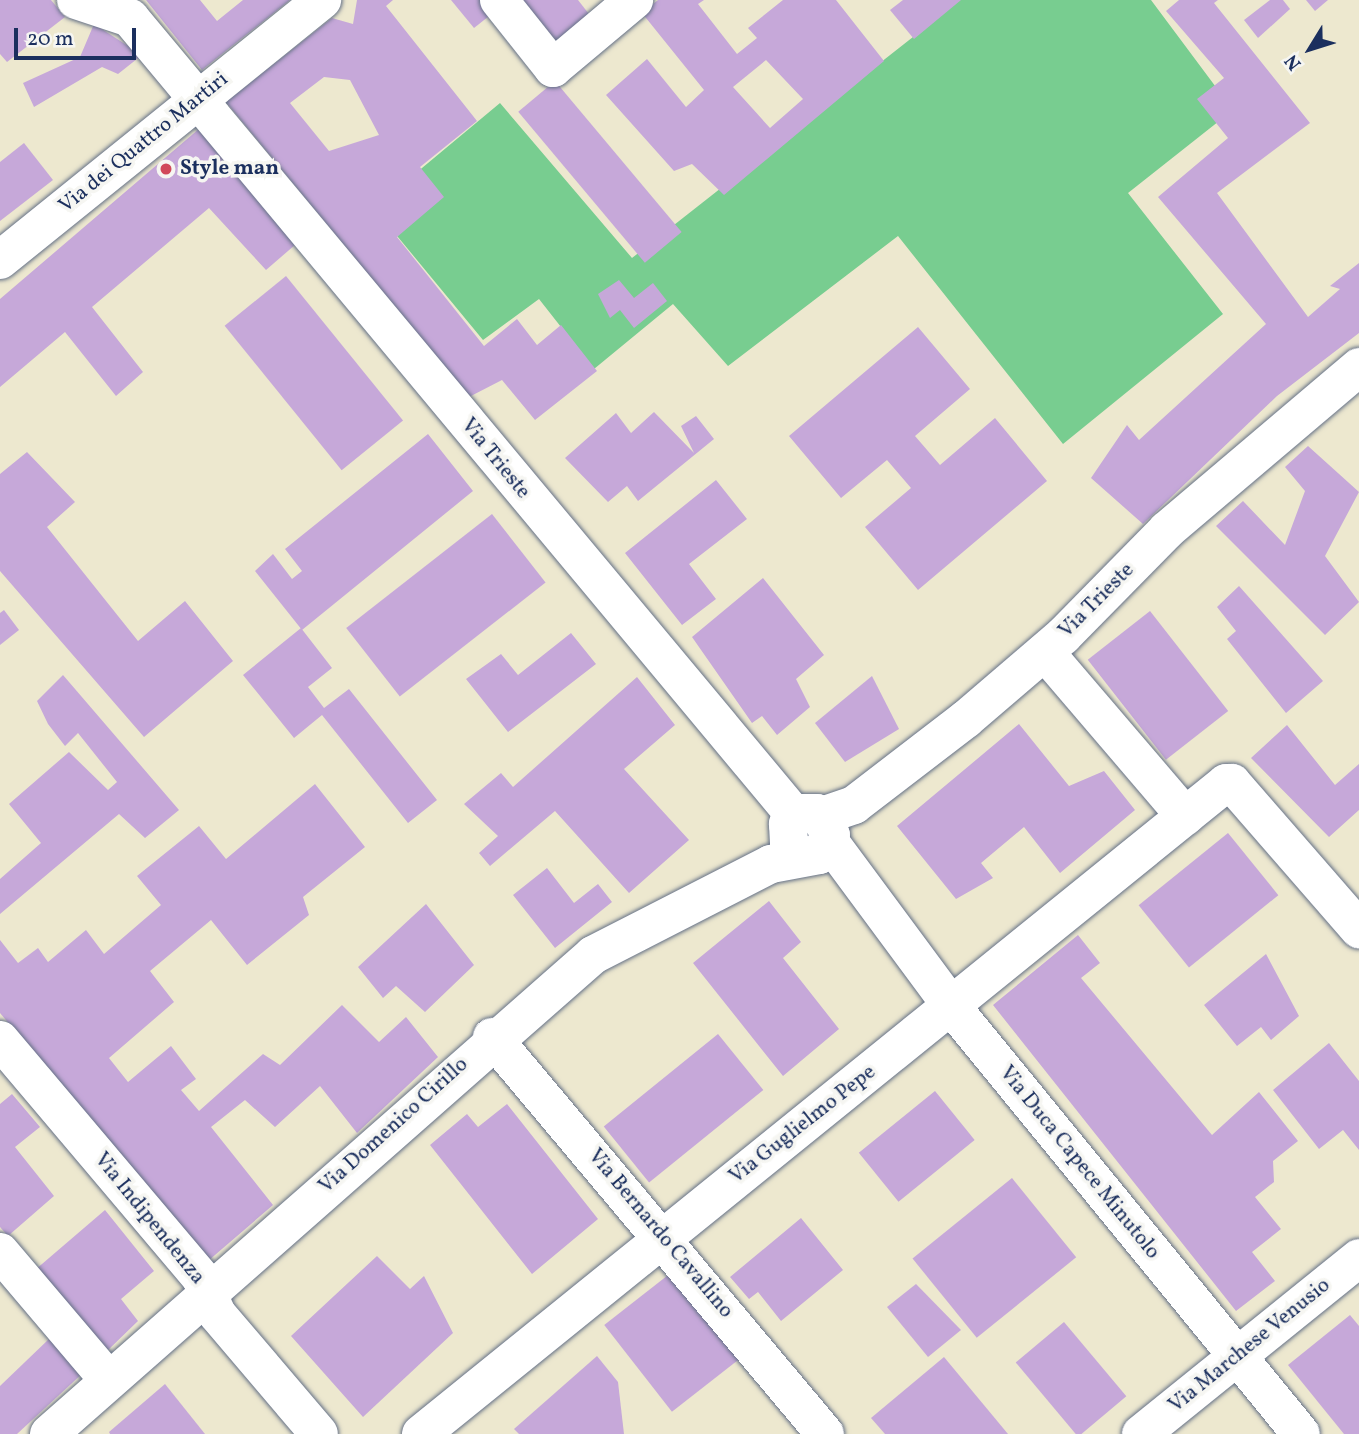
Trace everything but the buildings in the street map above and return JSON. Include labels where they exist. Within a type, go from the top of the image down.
[{"type":"street","name":"Via Trieste","points":[[76,0],[130,18],[803,841],[854,806],[1045,652],[1167,530],[1359,367]]},
{"type":"street","name":"Via dei Quattro Martiri","points":[[0,260],[322,0]]},
{"type":"street","points":[[499,0],[553,68],[634,0]]},
{"type":"street","points":[[1045,652],[1185,816]]},
{"type":"street","name":"Via Guglielmo Pepe","points":[[421,1434],[1185,816],[1232,783],[1359,929]]},
{"type":"street","name":"Via Duca Capece Minutolo","points":[[803,841],[860,890],[952,1007],[1301,1434]]},
{"type":"street","name":"Via Domenico Cirillo","points":[[49,1434],[209,1296],[492,1037],[614,939],[803,841]]},
{"type":"street","name":"Via Bernardo Cavallino","points":[[492,1037],[663,1236],[825,1434]]},
{"type":"street","name":"Via Indipendenza","points":[[0,1041],[201,1278],[217,1314],[319,1434]]},
{"type":"street","points":[[0,1252],[105,1376]]},
{"type":"street","name":"Via Marchese Venusio","points":[[1141,1434],[1359,1258]]},
{"type":"green space","points":[[960,0],[1151,0],[1233,110],[1128,193],[1223,314],[1063,444],[898,236],[728,366],[673,304],[594,369],[539,299],[483,340],[393,231],[416,173],[500,103],[632,258]]},
{"type":"place","name":"Style man","points":[[166,169]]}]
